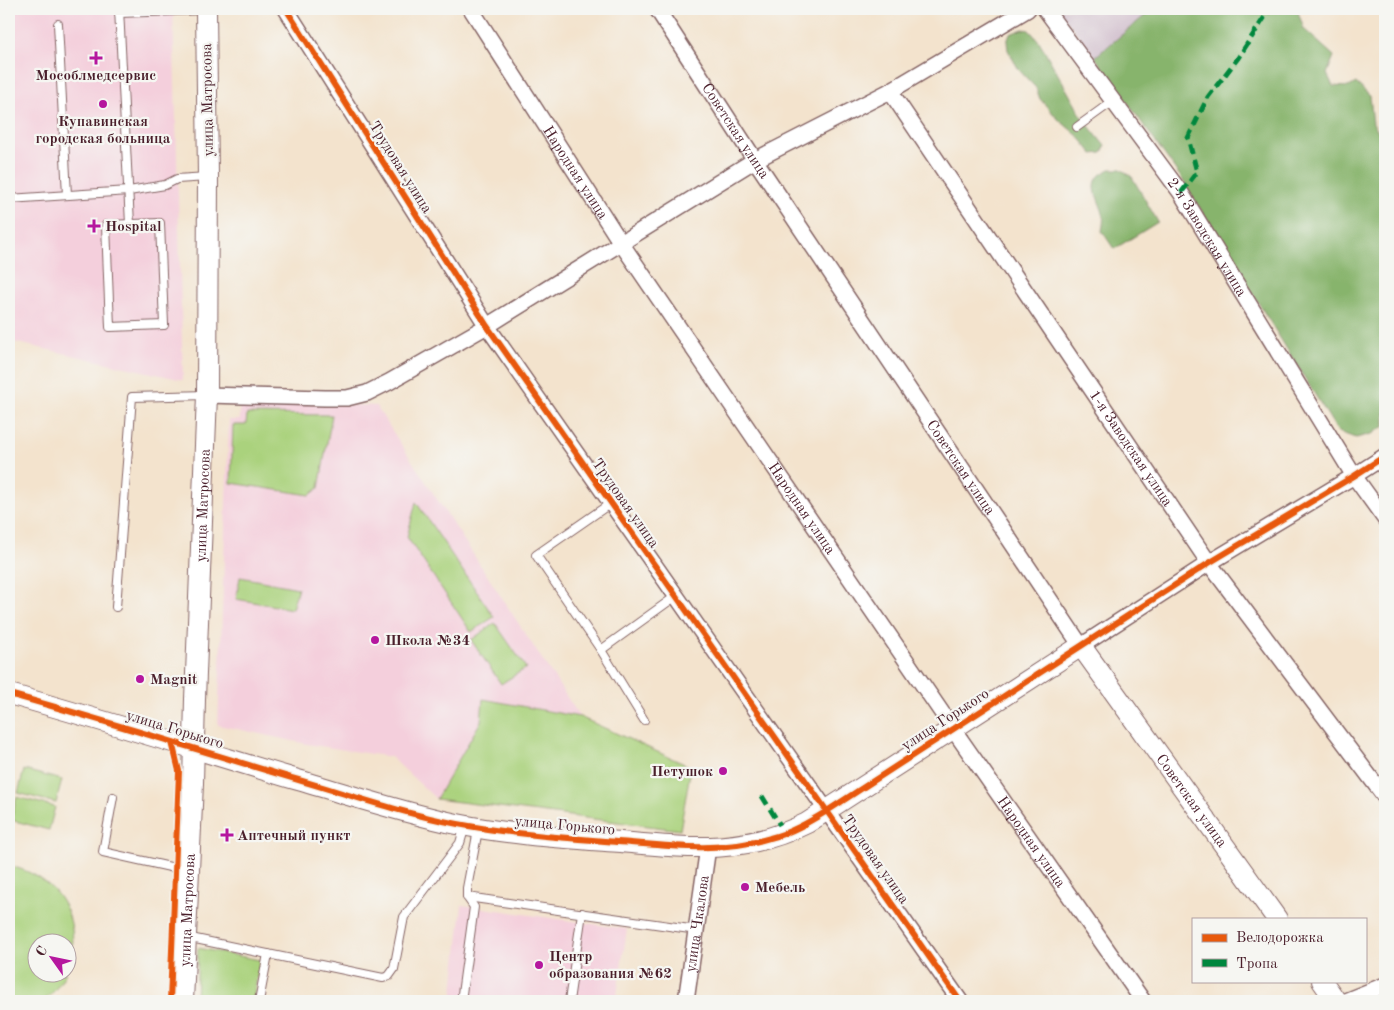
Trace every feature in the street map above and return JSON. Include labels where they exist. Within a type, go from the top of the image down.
[{"type":"street","name":"улица Матросова","points":[[183,1001],[207,395],[208,177],[206,9]]},
{"type":"street","name":"Трудовая улица","points":[[286,9],[488,326],[960,1001]]},
{"type":"street","name":"Народная улица","points":[[471,9],[621,243],[1143,1001]]},
{"type":"street","name":"Советская улица","points":[[657,9],[755,160],[1081,646],[1276,918]]},
{"type":"street","points":[[207,395],[347,398],[367,393],[488,326],[755,160],[890,91],[1028,9]]},
{"type":"street","name":"2-я Заводская улица","points":[[1045,9],[1181,193],[1354,476],[1385,519]]},
{"type":"street","name":"1-я Заводская улица","points":[[890,91],[1210,563],[1385,797]]},
{"type":"street","points":[[1081,646],[1210,563],[1385,456]]},
{"type":"street","name":"улица Горького","points":[[9,694],[103,720],[394,808],[472,827],[576,839],[682,847],[708,847],[730,846],[771,838],[789,832],[827,810],[1081,646]]},
{"type":"street","name":"улица Чкалова","points":[[686,1001],[708,847]]},
{"type":"street","points":[[1323,982],[1336,1001]]},
{"type":"street","points":[[1345,1001],[1385,985]]},
{"type":"lane","points":[[130,224],[119,11],[206,9]]},
{"type":"lane","points":[[58,24],[67,195]]},
{"type":"lane","points":[[1077,127],[1113,101]]},
{"type":"lane","points":[[9,198],[129,191],[165,186],[177,179],[208,177]]},
{"type":"lane","points":[[160,223],[164,325],[110,327],[106,225],[130,224],[160,223]]},
{"type":"lane","points":[[116,607],[132,397],[207,395]]},
{"type":"lane","points":[[610,503],[536,555],[601,650],[644,720]]},
{"type":"lane","points":[[601,650],[676,596]]},
{"type":"lane","points":[[113,797],[103,852],[189,871]]},
{"type":"lane","points":[[461,1001],[474,907],[467,897],[472,827]]},
{"type":"lane","points":[[186,937],[383,978],[389,976],[394,970],[404,917],[472,827]]},
{"type":"lane","points":[[467,897],[697,930]]},
{"type":"lane","points":[[569,1001],[582,913]]},
{"type":"lane","points":[[259,1001],[268,954]]},
{"type":"shaded area","name":"Hospital","points":[[9,9],[173,9],[183,380],[9,341]]},
{"type":"shaded area","points":[[1058,9],[1153,9],[1095,57]]},
{"type":"shaded area","name":"Школа №34","points":[[240,400],[376,406],[580,717],[483,699],[481,721],[436,799],[391,757],[307,744],[218,725],[229,420],[240,420]]},
{"type":"shaded area","name":"Центр образования №62","points":[[462,905],[627,929],[616,1001],[452,1001]]},
{"type":"green space","points":[[1153,9],[1297,9],[1304,29],[1334,56],[1327,74],[1333,86],[1349,87],[1356,83],[1370,96],[1373,124],[1385,141],[1385,426],[1372,434],[1356,438],[1338,432],[1182,179],[1095,57]]},
{"type":"green space","points":[[1023,29],[1029,30],[1039,41],[1084,120],[1105,146],[1102,153],[1093,154],[1078,136],[1058,119],[1040,99],[1036,88],[1019,70],[1008,50],[1007,42],[1010,34]]},
{"type":"green space","points":[[1110,169],[1121,169],[1132,177],[1158,222],[1114,249],[1102,231],[1103,214],[1095,189],[1095,184],[1101,174]]},
{"type":"green space","points":[[247,414],[332,415],[319,488],[310,495],[231,483],[233,425],[246,425]]},
{"type":"green space","points":[[416,502],[494,617],[471,632],[407,537]]},
{"type":"green space","points":[[240,577],[298,588],[292,609],[236,599]]},
{"type":"green space","points":[[495,623],[526,668],[501,684],[471,640]]},
{"type":"green space","points":[[483,699],[580,717],[691,767],[680,830],[436,799],[481,721]]},
{"type":"green space","points":[[24,770],[62,780],[56,803],[18,793]]},
{"type":"green space","points":[[17,797],[55,807],[49,830],[11,820]]},
{"type":"green space","points":[[9,866],[27,871],[54,890],[70,918],[73,932],[28,932],[28,982],[60,982],[53,992],[42,1001],[9,1001]]},
{"type":"green space","points":[[198,948],[260,960],[253,1001],[196,1001]]},
{"type":"marked path","points":[[1181,193],[1197,172],[1188,138],[1208,97],[1238,58],[1270,9]]},
{"type":"marked path","points":[[762,796],[780,825]]},
{"type":"cycle path","points":[[286,9],[487,326],[960,1001]]},
{"type":"cycle path","points":[[9,694],[379,804],[458,824],[538,835],[675,846],[713,847],[751,843],[785,833],[827,811],[1209,563],[1385,456]]},
{"type":"cycle path","points":[[170,1001],[179,771],[172,742]]},
{"type":"place","name":"Мособлмедсервис","points":[[96,58]]},
{"type":"place","name":"Купавинская городская больница","points":[[103,104]]},
{"type":"place","name":"Hospital","points":[[94,226]]},
{"type":"place","name":"Школа №34","points":[[375,640]]},
{"type":"place","name":"Magnit","points":[[140,679]]},
{"type":"place","name":"Петушок","points":[[723,771]]},
{"type":"place","name":"Аптечный пункт","points":[[227,835]]},
{"type":"place","name":"Мебель","points":[[745,887]]},
{"type":"place","name":"Центр образования №62","points":[[539,965]]}]
